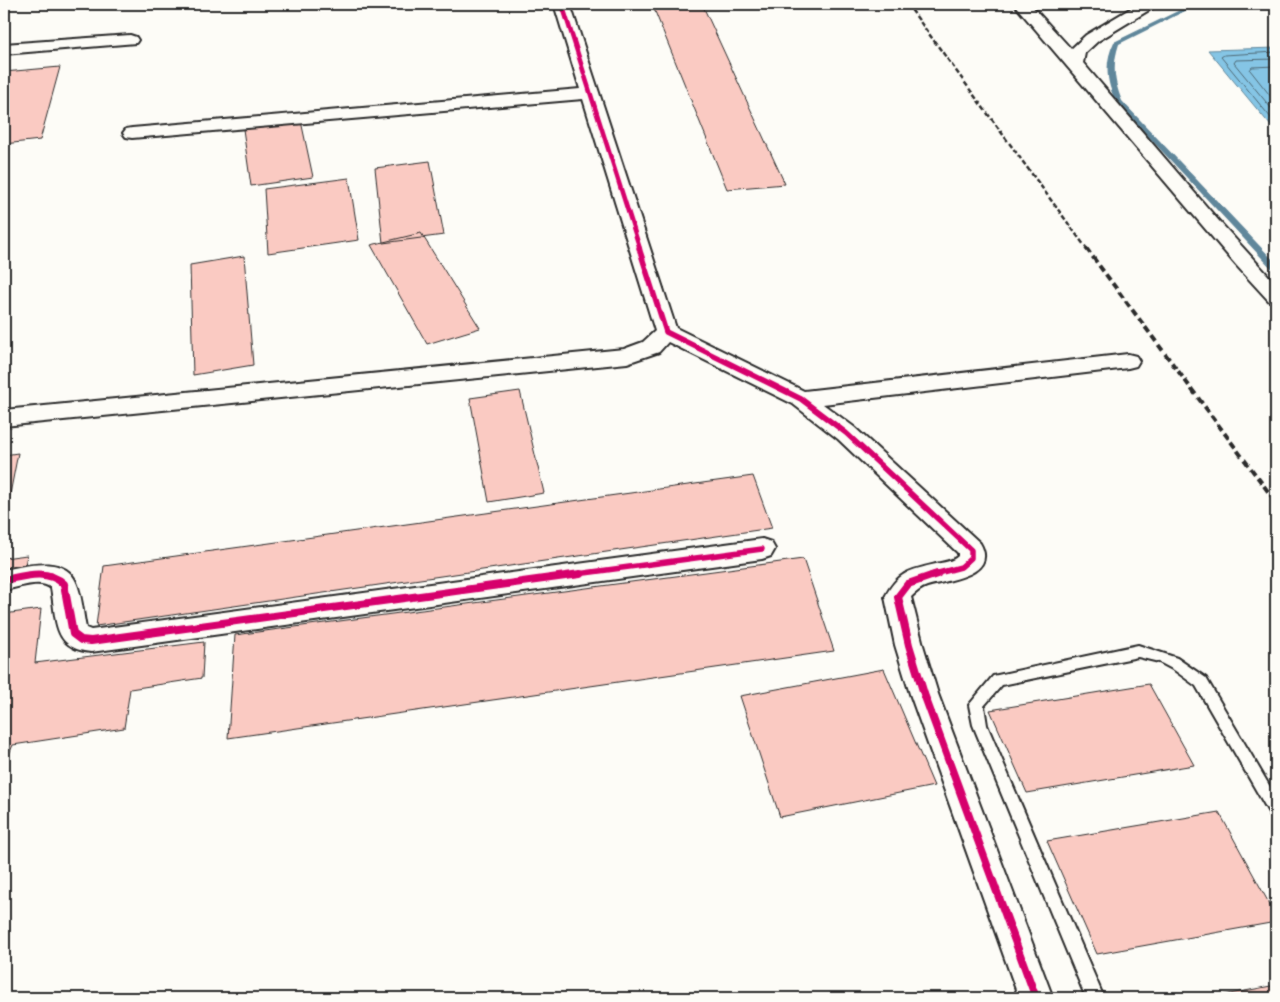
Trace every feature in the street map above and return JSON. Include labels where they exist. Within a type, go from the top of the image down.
[{"type":"street","points":[[562,4],[666,332],[801,399],[846,433],[972,550],[972,558],[962,568],[912,581],[903,587],[898,596],[909,645],[924,694],[1036,998]]},
{"type":"street","points":[[1022,4],[1276,296]]},
{"type":"street","points":[[1075,63],[1077,52],[1092,38],[1149,4]]},
{"type":"street","points":[[4,49],[130,40]]},
{"type":"street","points":[[132,133],[591,93]]},
{"type":"street","points":[[4,418],[627,356],[651,347],[666,332]]},
{"type":"street","points":[[801,399],[1128,362]]},
{"type":"street","points":[[4,580],[48,573],[61,579],[64,584],[72,634],[81,640],[91,641],[762,549]]},
{"type":"lane","points":[[1094,998],[980,725],[976,705],[998,680],[1138,651],[1156,654],[1185,668],[1201,682],[1276,812]]},
{"type":"water","points":[[1276,48],[1276,132],[1208,50]]},
{"type":"building","points":[[652,4],[702,4],[785,184],[727,189]]},
{"type":"building","points":[[60,67],[40,140],[4,144],[4,72]]},
{"type":"building","points":[[301,121],[313,177],[251,186],[243,129]]},
{"type":"building","points":[[430,161],[444,235],[383,243],[375,168]]},
{"type":"building","points":[[349,178],[359,240],[268,253],[264,189]]},
{"type":"building","points":[[421,233],[480,328],[427,344],[371,245]]},
{"type":"building","points":[[244,256],[253,365],[193,375],[190,265]]},
{"type":"building","points":[[520,391],[544,493],[489,502],[470,398]]},
{"type":"building","points":[[18,453],[4,525],[4,455]]},
{"type":"building","points":[[753,476],[772,528],[96,626],[104,566]]},
{"type":"building","points":[[27,555],[23,575],[4,577],[4,558]]},
{"type":"building","points":[[803,559],[834,651],[228,738],[235,635]]},
{"type":"building","points":[[41,609],[35,663],[204,642],[202,678],[130,689],[124,728],[13,745],[4,766],[4,614]]},
{"type":"building","points":[[884,669],[934,786],[780,817],[740,696]]},
{"type":"building","points":[[1149,684],[1194,765],[1027,793],[990,710]]},
{"type":"building","points":[[1219,812],[1276,916],[1276,922],[1097,954],[1047,841]]},
{"type":"building","points":[[1276,985],[1276,998],[1209,998]]},
{"type":"waterway","points":[[1196,4],[1116,43],[1110,66],[1111,80],[1119,102],[1276,268]]},
{"type":"railway","points":[[907,4],[1087,249]]},
{"type":"railway","points":[[1086,248],[1276,502]]},
{"type":"cycle path","points":[[562,4],[666,332],[801,399],[846,433],[971,550],[971,558],[963,567],[916,580],[902,589],[898,597],[909,645],[924,694],[1036,998]]},
{"type":"cycle path","points":[[4,580],[36,574],[52,575],[58,579],[64,584],[73,634],[81,640],[91,641],[762,549]]}]
